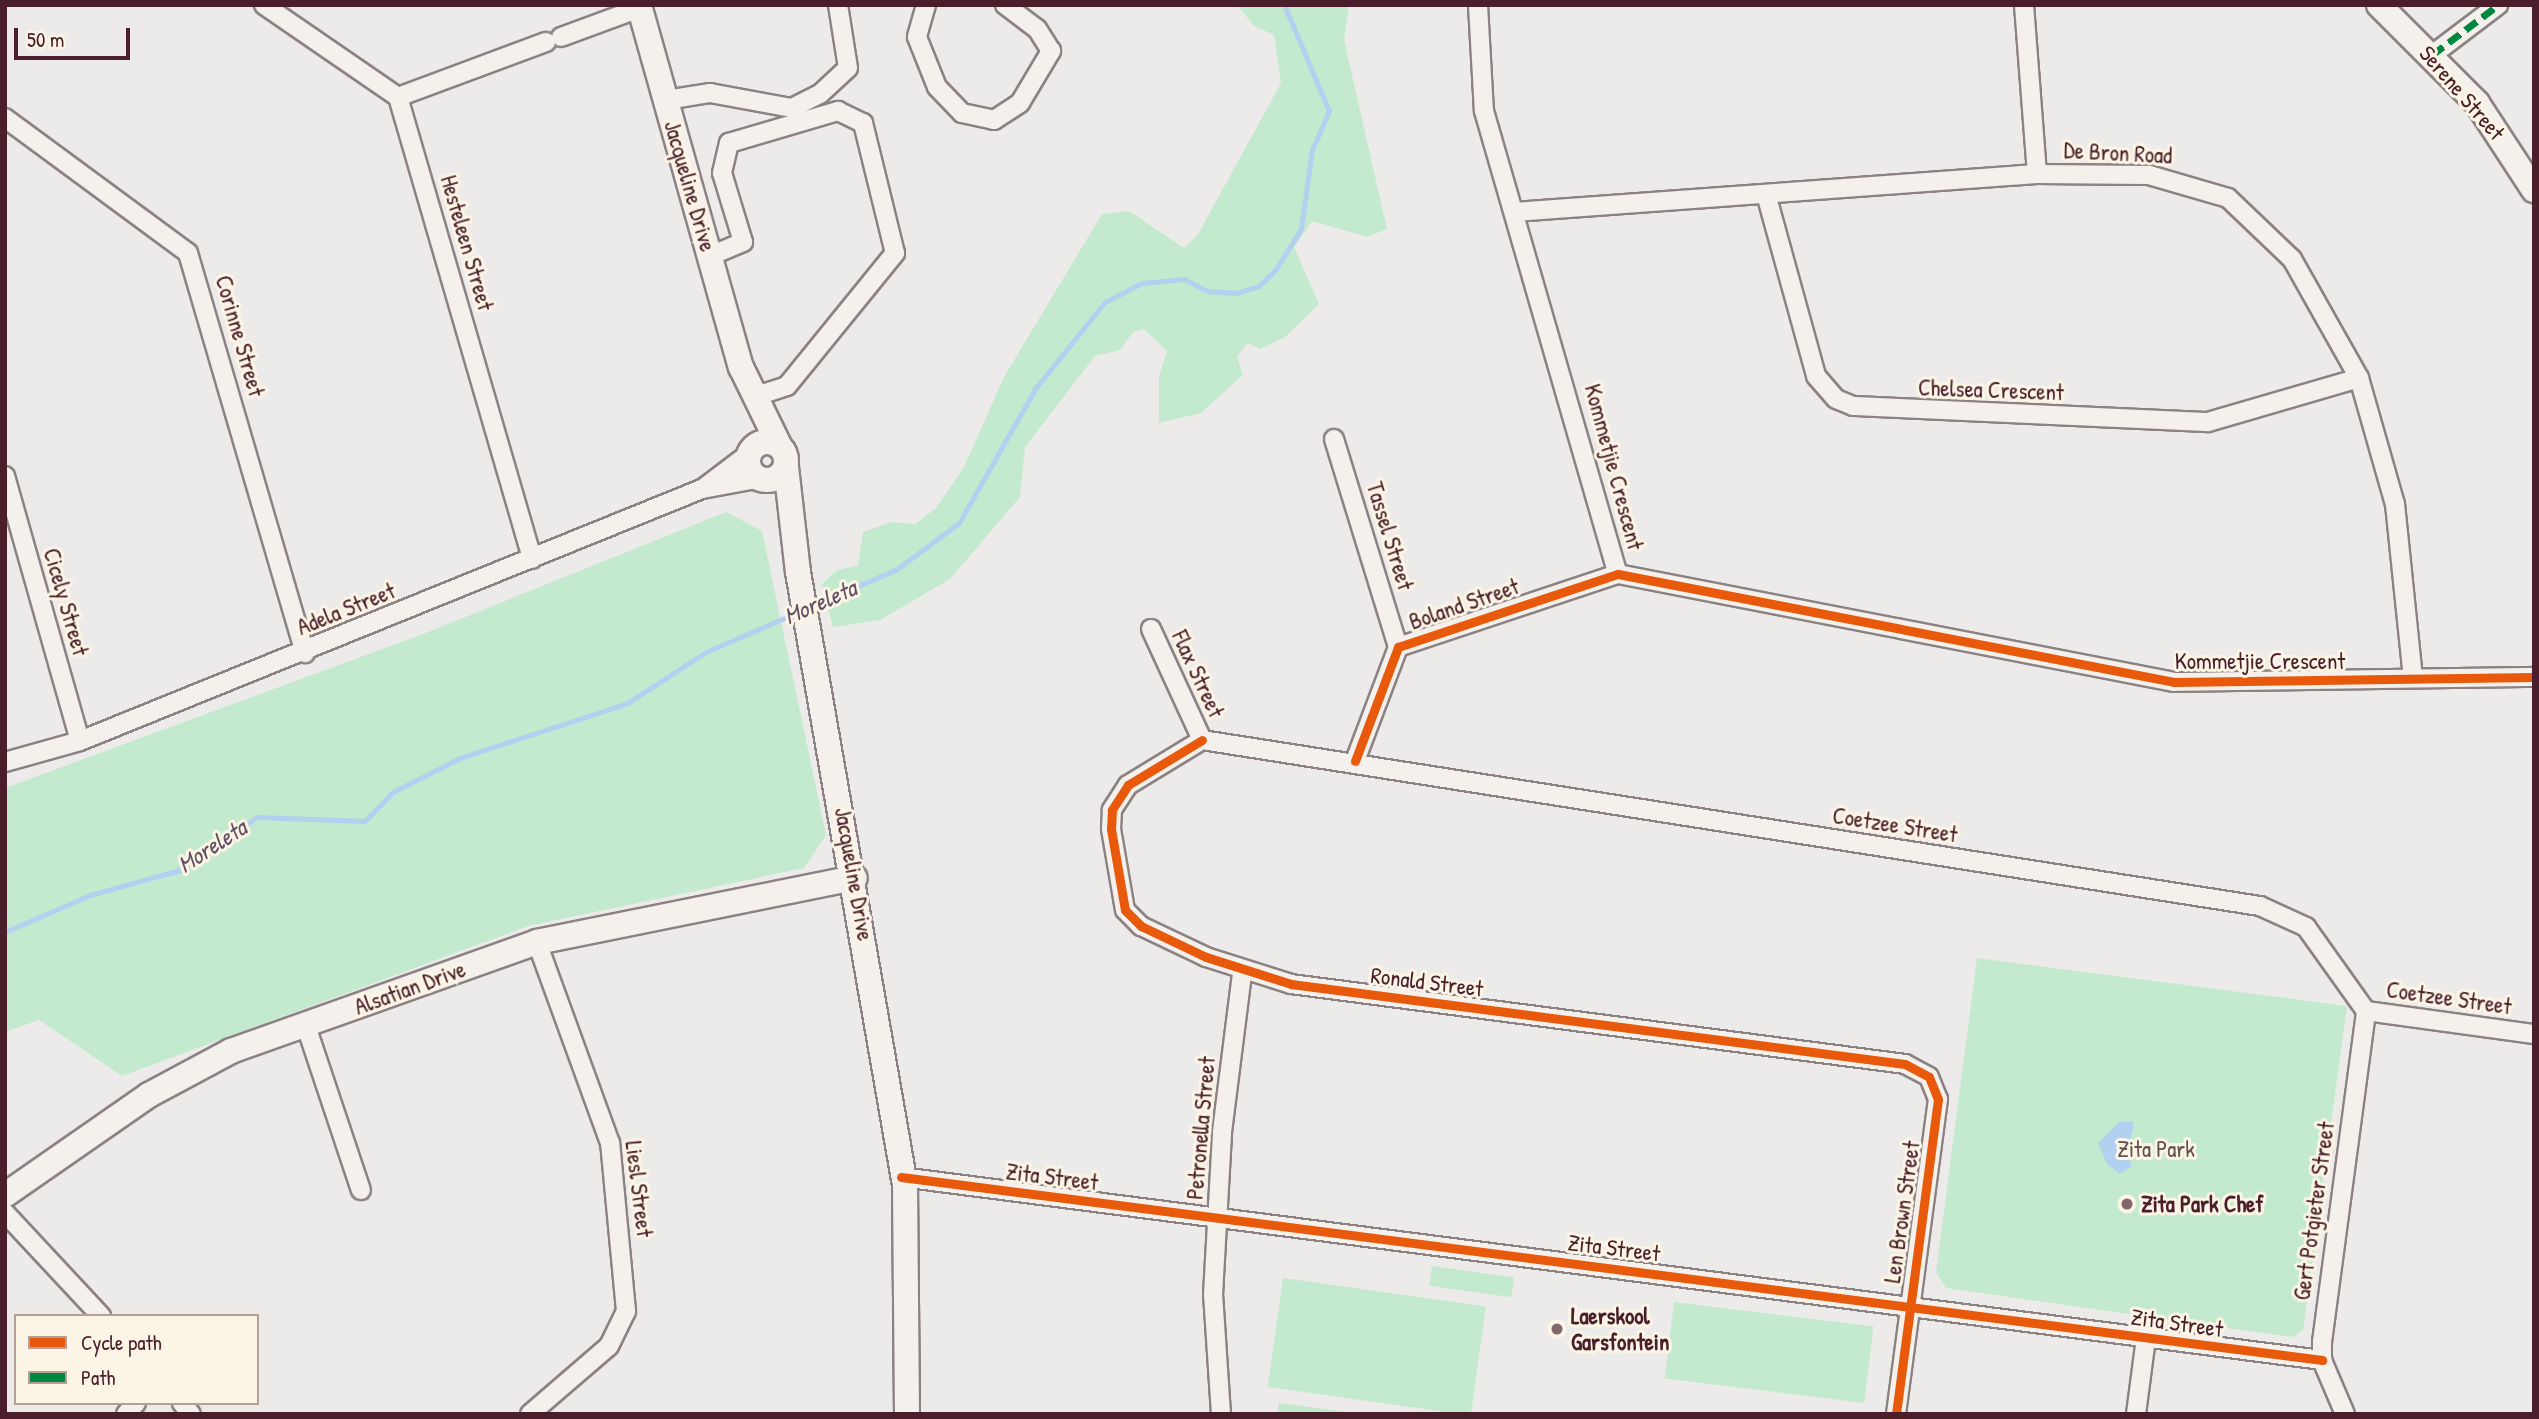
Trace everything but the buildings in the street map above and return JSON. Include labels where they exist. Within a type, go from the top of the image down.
[{"type":"street","points":[[264,5],[398,97],[639,7]]},
{"type":"street","points":[[666,100],[710,93],[792,108],[820,94],[848,68],[838,5]]},
{"type":"street","points":[[926,5],[917,37],[940,94],[962,113],[994,120],[1020,103],[1051,51],[1037,29],[1005,5]]},
{"type":"street","name":"Kommetjie Crescent","points":[[1478,5],[1482,98],[1618,574],[2174,682],[2534,677]]},
{"type":"street","points":[[2024,5],[2036,174]]},
{"type":"street","name":"Serene Street","points":[[2379,5],[2432,55],[2527,159],[2534,190]]},
{"type":"street","points":[[2432,55],[2498,5]]},
{"type":"street","name":"Jacqueline Drive","points":[[639,7],[741,367],[782,456],[800,582],[855,878],[901,1177],[907,1414]]},
{"type":"street","name":"Hesteleen Street","points":[[398,97],[533,559]]},
{"type":"street","points":[[710,256],[743,242],[722,173],[730,143],[838,111],[863,122],[895,253],[787,386],[754,397]]},
{"type":"street","name":"Corinne Street","points":[[5,118],[188,253],[304,653]]},
{"type":"street","name":"De Bron Road","points":[[1514,212],[2036,174],[2150,174],[2228,198],[2292,259],[2359,378],[2395,504],[2413,678]]},
{"type":"street","name":"Chelsea Crescent","points":[[1766,194],[1816,376],[1836,399],[1853,406],[2208,422],[2359,378]]},
{"type":"street","name":"Jacqueline Drive","points":[[741,367],[750,452]]},
{"type":"street","name":"Tassel Street","points":[[1334,439],[1398,647]]},
{"type":"street","points":[[760,443],[782,456],[775,479],[762,479],[751,471],[750,452],[760,443]]},
{"type":"street","name":"Adela Street","points":[[702,489],[750,452]]},
{"type":"street","name":"Cicely Street","points":[[5,476],[80,741]]},
{"type":"street","name":"Jacqueline Drive","points":[[762,479],[800,582]]},
{"type":"street","name":"Adela Street","points":[[5,762],[80,741],[304,653],[702,489],[762,479]]},
{"type":"street","name":"Boland Street","points":[[1354,761],[1398,647],[1618,574]]},
{"type":"street","name":"Flax Street","points":[[1151,629],[1202,740]]},
{"type":"street","name":"Coetzee Street","points":[[1202,740],[1354,761],[2260,906],[2305,927],[2366,1011],[2534,1034]]},
{"type":"street","name":"Ronald Street","points":[[1202,740],[1119,797],[1112,810],[1113,867],[1131,917],[1242,973],[1905,1064],[1929,1077],[1938,1099]]},
{"type":"street","name":"Alsatian Drive","points":[[5,1195],[183,1074],[306,1026],[537,942],[855,878]]},
{"type":"street","name":"Liesl Street","points":[[530,1414],[609,1346],[626,1311],[610,1143],[537,942]]},
{"type":"street","name":"Petronella Street","points":[[1221,1414],[1214,1367],[1218,1216],[1242,973]]},
{"type":"street","name":"Gert Potgieter Street","points":[[2322,1360],[2366,1011]]},
{"type":"street","points":[[306,1026],[361,1190]]},
{"type":"street","name":"Len Brown Street","points":[[1896,1414],[1938,1099]]},
{"type":"street","name":"Jacqueline Drive","points":[[893,1414],[901,1177]]},
{"type":"street","name":"Zita Street","points":[[901,1177],[2322,1360]]},
{"type":"street","points":[[5,1213],[99,1314]]},
{"type":"street","points":[[2136,1414],[2146,1338]]},
{"type":"street","points":[[2322,1360],[2345,1414]]},
{"type":"green space","points":[[1237,5],[1349,5],[1344,40],[1387,229],[1367,237],[1312,221],[1294,247],[1319,304],[1285,337],[1261,349],[1247,343],[1237,357],[1243,375],[1201,413],[1159,423],[1159,376],[1167,351],[1144,329],[1133,332],[1120,350],[1095,356],[1025,447],[1020,497],[950,579],[880,620],[833,627],[822,584],[837,570],[858,566],[863,532],[891,522],[915,524],[936,508],[964,467],[1004,377],[1102,214],[1129,211],[1184,248],[1197,236],[1281,83],[1274,35],[1254,26]]},
{"type":"green space","points":[[726,512],[762,531],[826,835],[804,868],[528,926],[122,1076],[39,1020],[5,1032],[5,788],[423,634]]},
{"type":"green space","name":"Zita Park","points":[[1977,958],[2347,1006],[2303,1330],[2292,1337],[1946,1288],[1936,1272]]},
{"type":"green space","points":[[1432,1266],[1514,1278],[1511,1297],[1429,1286]]},
{"type":"green space","points":[[1283,1278],[1486,1307],[1471,1414],[1268,1387]]},
{"type":"green space","points":[[1674,1302],[1874,1326],[1864,1403],[1665,1378]]},
{"type":"green space","points":[[1279,1403],[1364,1414],[1277,1414]]},
{"type":"water","points":[[2119,1122],[2133,1122],[2126,1150],[2132,1166],[2120,1174],[2107,1164],[2098,1143]]},
{"type":"waterway","name":"Moreleta","points":[[811,607],[897,569],[959,523],[1035,389],[1105,302],[1142,283],[1184,279],[1208,291],[1236,293],[1259,286],[1276,269],[1301,229],[1312,150],[1329,111],[1284,5]]},
{"type":"waterway","name":"Moreleta","points":[[5,932],[90,895],[180,870],[257,817],[365,821],[393,792],[460,758],[628,703],[706,652],[796,613]]},
{"type":"marked path","points":[[2432,55],[2498,5]]},
{"type":"cycle path","points":[[1355,761],[1398,647],[1618,574],[2174,682],[2534,677]]},
{"type":"cycle path","points":[[1202,740],[1128,785],[1112,810],[1111,829],[1125,910],[1141,926],[1206,957],[1291,984],[1905,1064],[1929,1077],[1938,1099],[1896,1414]]},
{"type":"cycle path","points":[[901,1177],[2322,1360]]},
{"type":"place","name":"Zita Park Chef","points":[[2127,1204]]},
{"type":"place","name":"Laerskool Garsfontein","points":[[1557,1329]]}]
